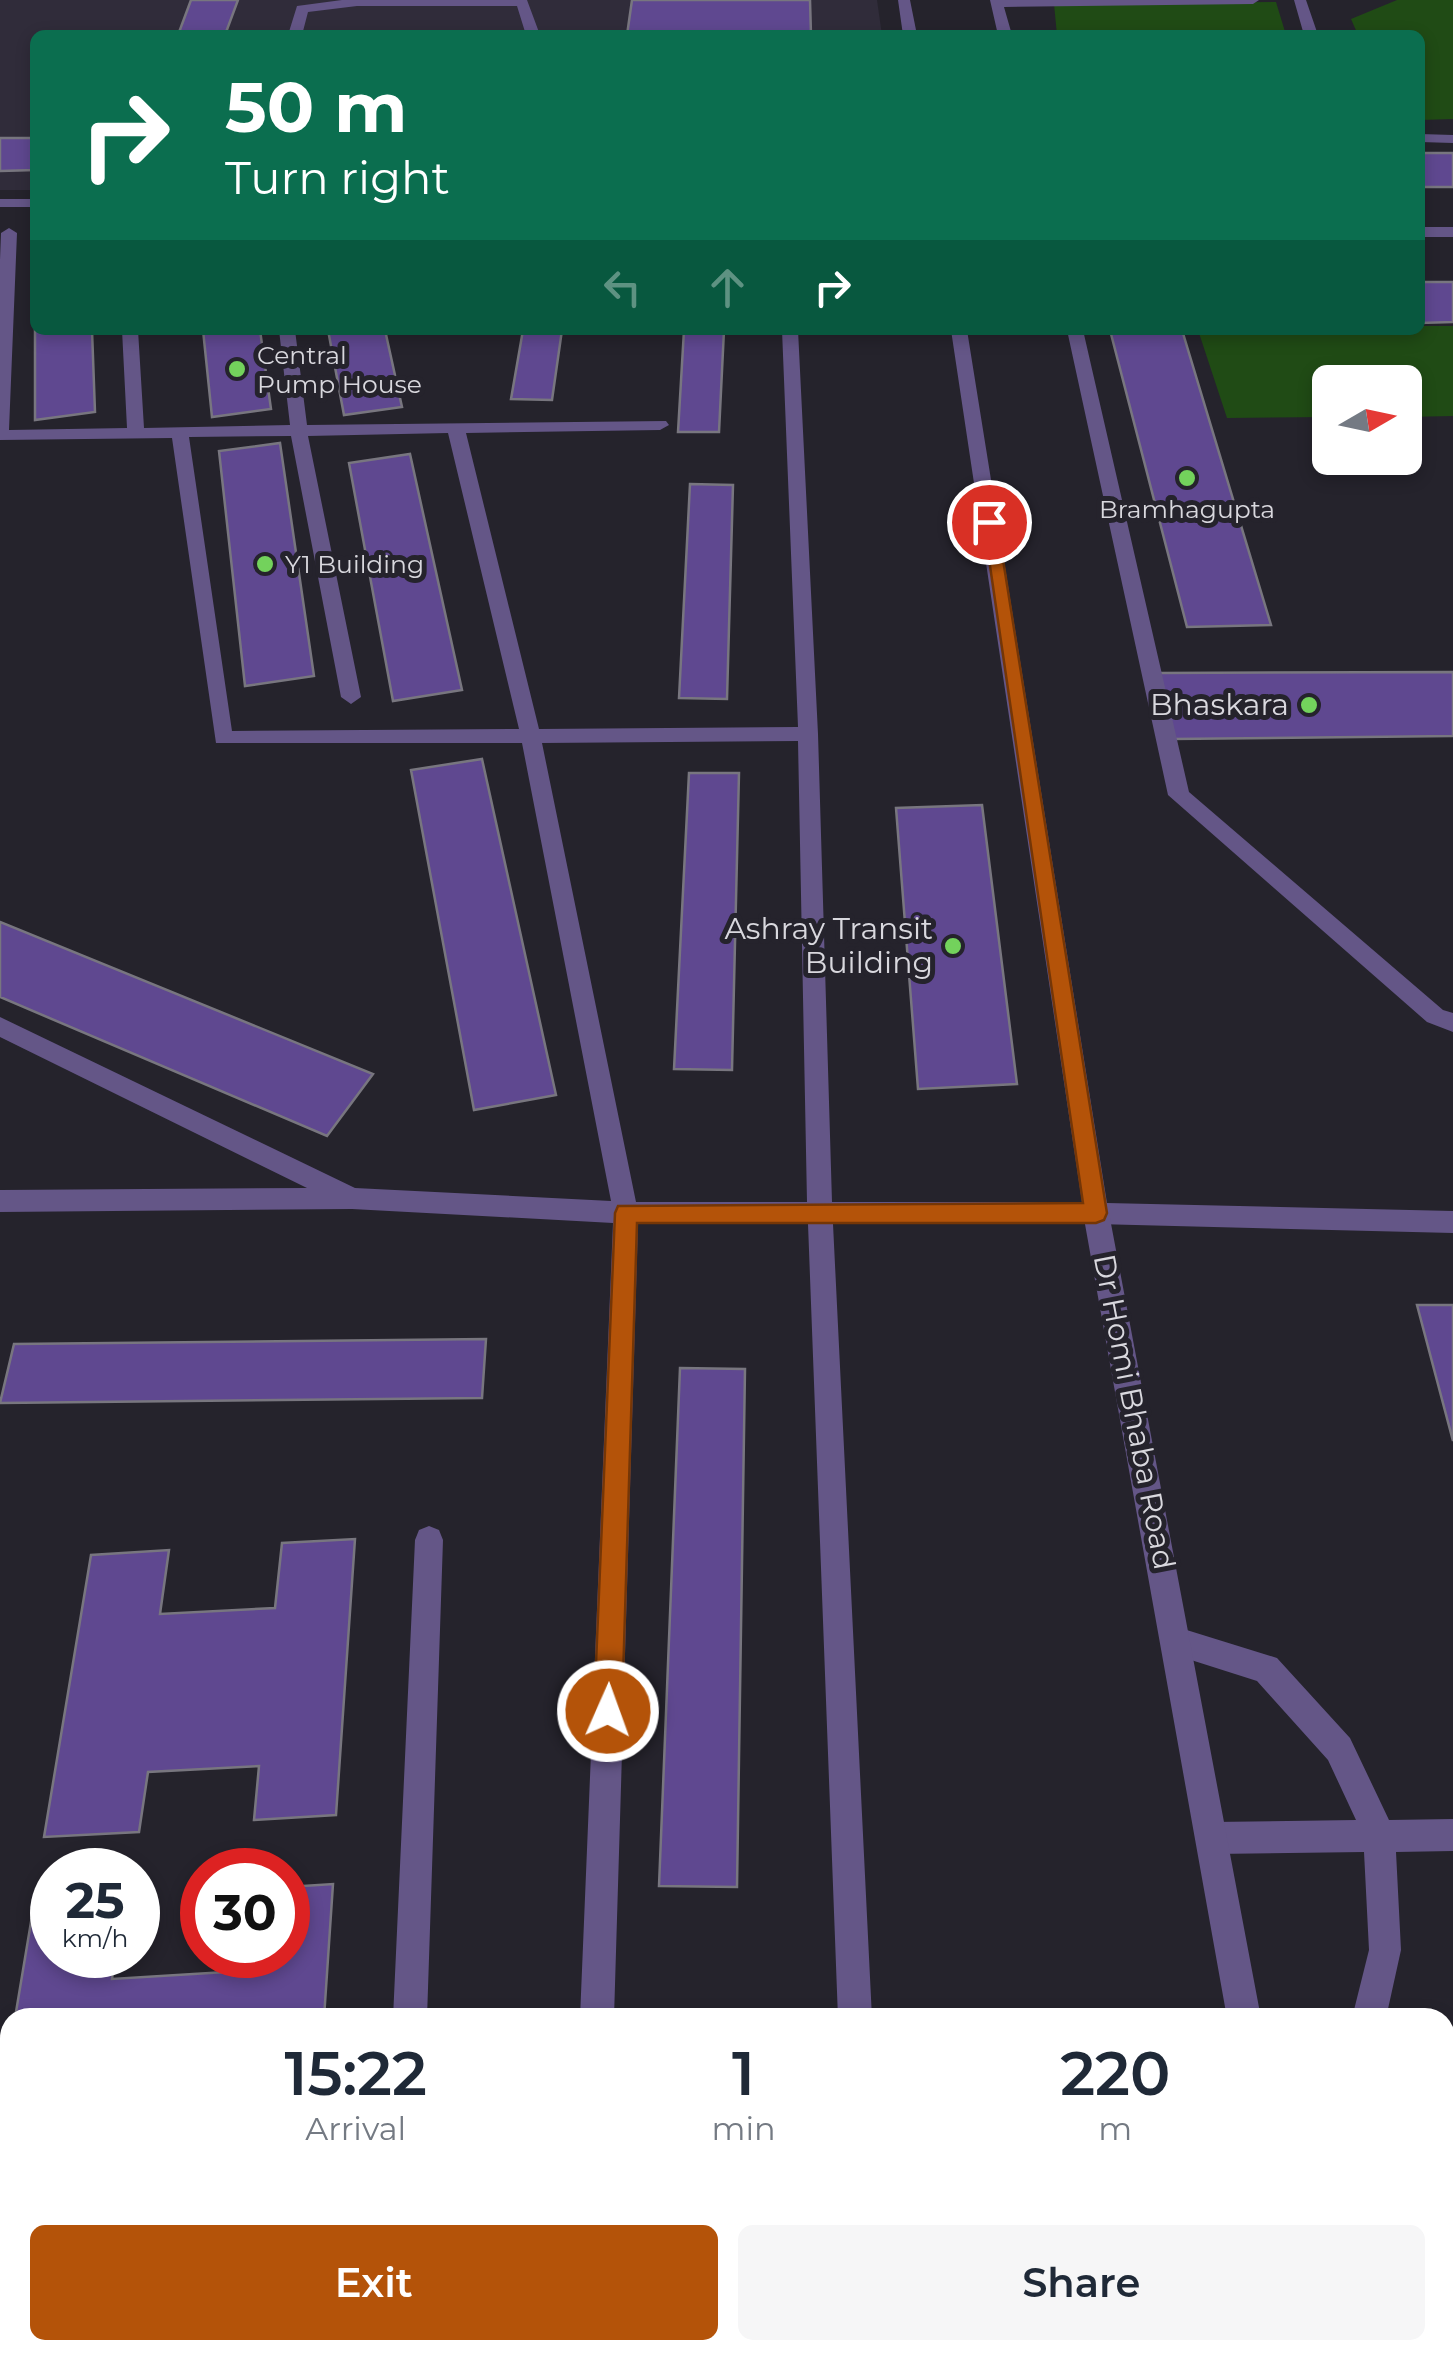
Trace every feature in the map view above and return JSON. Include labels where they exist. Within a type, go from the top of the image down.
[{"type":"street","points":[[904,0],[909,30]]},
{"type":"street","points":[[1004,30],[996,2],[1254,0]]},
{"type":"street","points":[[1300,0],[1309,30]]},
{"type":"street","points":[[296,30],[302,9],[358,2],[524,1],[532,30]]},
{"type":"street","points":[[1425,138],[1453,139]]},
{"type":"street","points":[[0,204],[30,203]]},
{"type":"street","points":[[9,232],[0,432],[180,435],[660,425]]},
{"type":"street","points":[[1425,232],[1453,232]]},
{"type":"street","points":[[130,335],[136,435]]},
{"type":"street","points":[[288,335],[299,432],[351,697]]},
{"type":"street","points":[[790,335],[808,734],[820,1212],[855,2008]]},
{"type":"street","name":"Dr Homi Bhaba Road","points":[[960,335],[1096,1213],[1242,2008]]},
{"type":"street","points":[[1076,335],[1179,795],[1435,1016],[1453,1024]]},
{"type":"street","points":[[456,429],[531,737],[626,1213],[597,2008]]},
{"type":"street","points":[[180,435],[222,738],[808,734]]},
{"type":"street","points":[[0,1026],[352,1198]]},
{"type":"street","points":[[0,1201],[352,1198],[626,1213],[1096,1213],[1453,1222]]},
{"type":"street","points":[[410,2008],[429,1540]]},
{"type":"street","points":[[1177,1642],[1266,1669],[1339,1748],[1379,1834],[1385,1950],[1371,2008]]},
{"type":"street","points":[[1212,1838],[1453,1835]]},
{"type":"shaded area","points":[[0,0],[877,0],[881,30],[30,30],[30,190],[0,190]]},
{"type":"green space","points":[[1397,0],[1453,0],[1453,119],[1425,120],[1425,30],[1356,30],[1351,19]]},
{"type":"green space","points":[[1276,2],[1284,30],[1057,30],[1054,4]]},
{"type":"green space","points":[[1425,326],[1453,326],[1453,416],[1422,417],[1422,365],[1312,365],[1312,417],[1227,418],[1200,335],[1425,335]]},
{"type":"building","points":[[191,0],[238,0],[227,30],[180,30]]},
{"type":"building","points":[[632,0],[810,0],[811,30],[628,30]]},
{"type":"building","points":[[0,138],[30,138],[30,170],[0,171]]},
{"type":"building","points":[[1425,153],[1453,153],[1453,187],[1425,187]]},
{"type":"building","points":[[1425,282],[1453,282],[1453,322],[1425,323]]},
{"type":"building","points":[[35,335],[92,335],[95,412],[35,420]]},
{"type":"building","name":"Central Pump House","points":[[204,335],[261,335],[271,409],[212,417]]},
{"type":"building","points":[[329,335],[386,335],[402,407],[344,415]]},
{"type":"building","points":[[522,335],[561,335],[552,400],[511,399]]},
{"type":"building","points":[[684,335],[724,335],[719,432],[678,432]]},
{"type":"building","name":"Bramhagupta","points":[[1111,335],[1184,335],[1271,625],[1187,627]]},
{"type":"building","name":"Y1 Building","points":[[280,443],[314,676],[245,686],[219,451]]},
{"type":"building","points":[[410,454],[462,690],[393,701],[349,463]]},
{"type":"building","points":[[690,484],[733,485],[727,699],[679,698]]},
{"type":"building","name":"Bhaskara","points":[[1453,672],[1453,736],[1173,739],[1158,673]]},
{"type":"building","points":[[482,759],[556,1095],[474,1110],[411,770]]},
{"type":"building","points":[[689,773],[739,773],[732,1070],[674,1069]]},
{"type":"building","name":"Ashray Transit Building","points":[[982,805],[1017,1084],[918,1089],[896,808]]},
{"type":"building","points":[[0,922],[373,1074],[327,1136],[0,997]]},
{"type":"building","points":[[1417,1305],[1453,1305],[1453,1441]]},
{"type":"building","points":[[486,1339],[482,1398],[0,1403],[14,1344]]},
{"type":"building","points":[[680,1368],[745,1369],[737,1887],[659,1886]]},
{"type":"building","points":[[355,1539],[336,1815],[254,1820],[259,1766],[148,1772],[139,1832],[44,1837],[91,1555],[169,1550],[160,1614],[275,1608],[282,1543]]},
{"type":"building","points":[[333,1884],[325,2008],[17,2008],[30,1928],[30,1978],[310,1978],[310,1886]]},
{"type":"place","name":"Central Pump House","points":[[237,369]]},
{"type":"place","name":"Bramhagupta","points":[[1187,478]]},
{"type":"place","name":"Y1 Building","points":[[265,564]]},
{"type":"place","name":"Bhaskara","points":[[1309,705]]},
{"type":"place","name":"Ashray Transit Building","points":[[953,946]]},
{"type":"route","points":[[608,1711],[626,1213],[1096,1213],[989,522]]}]
